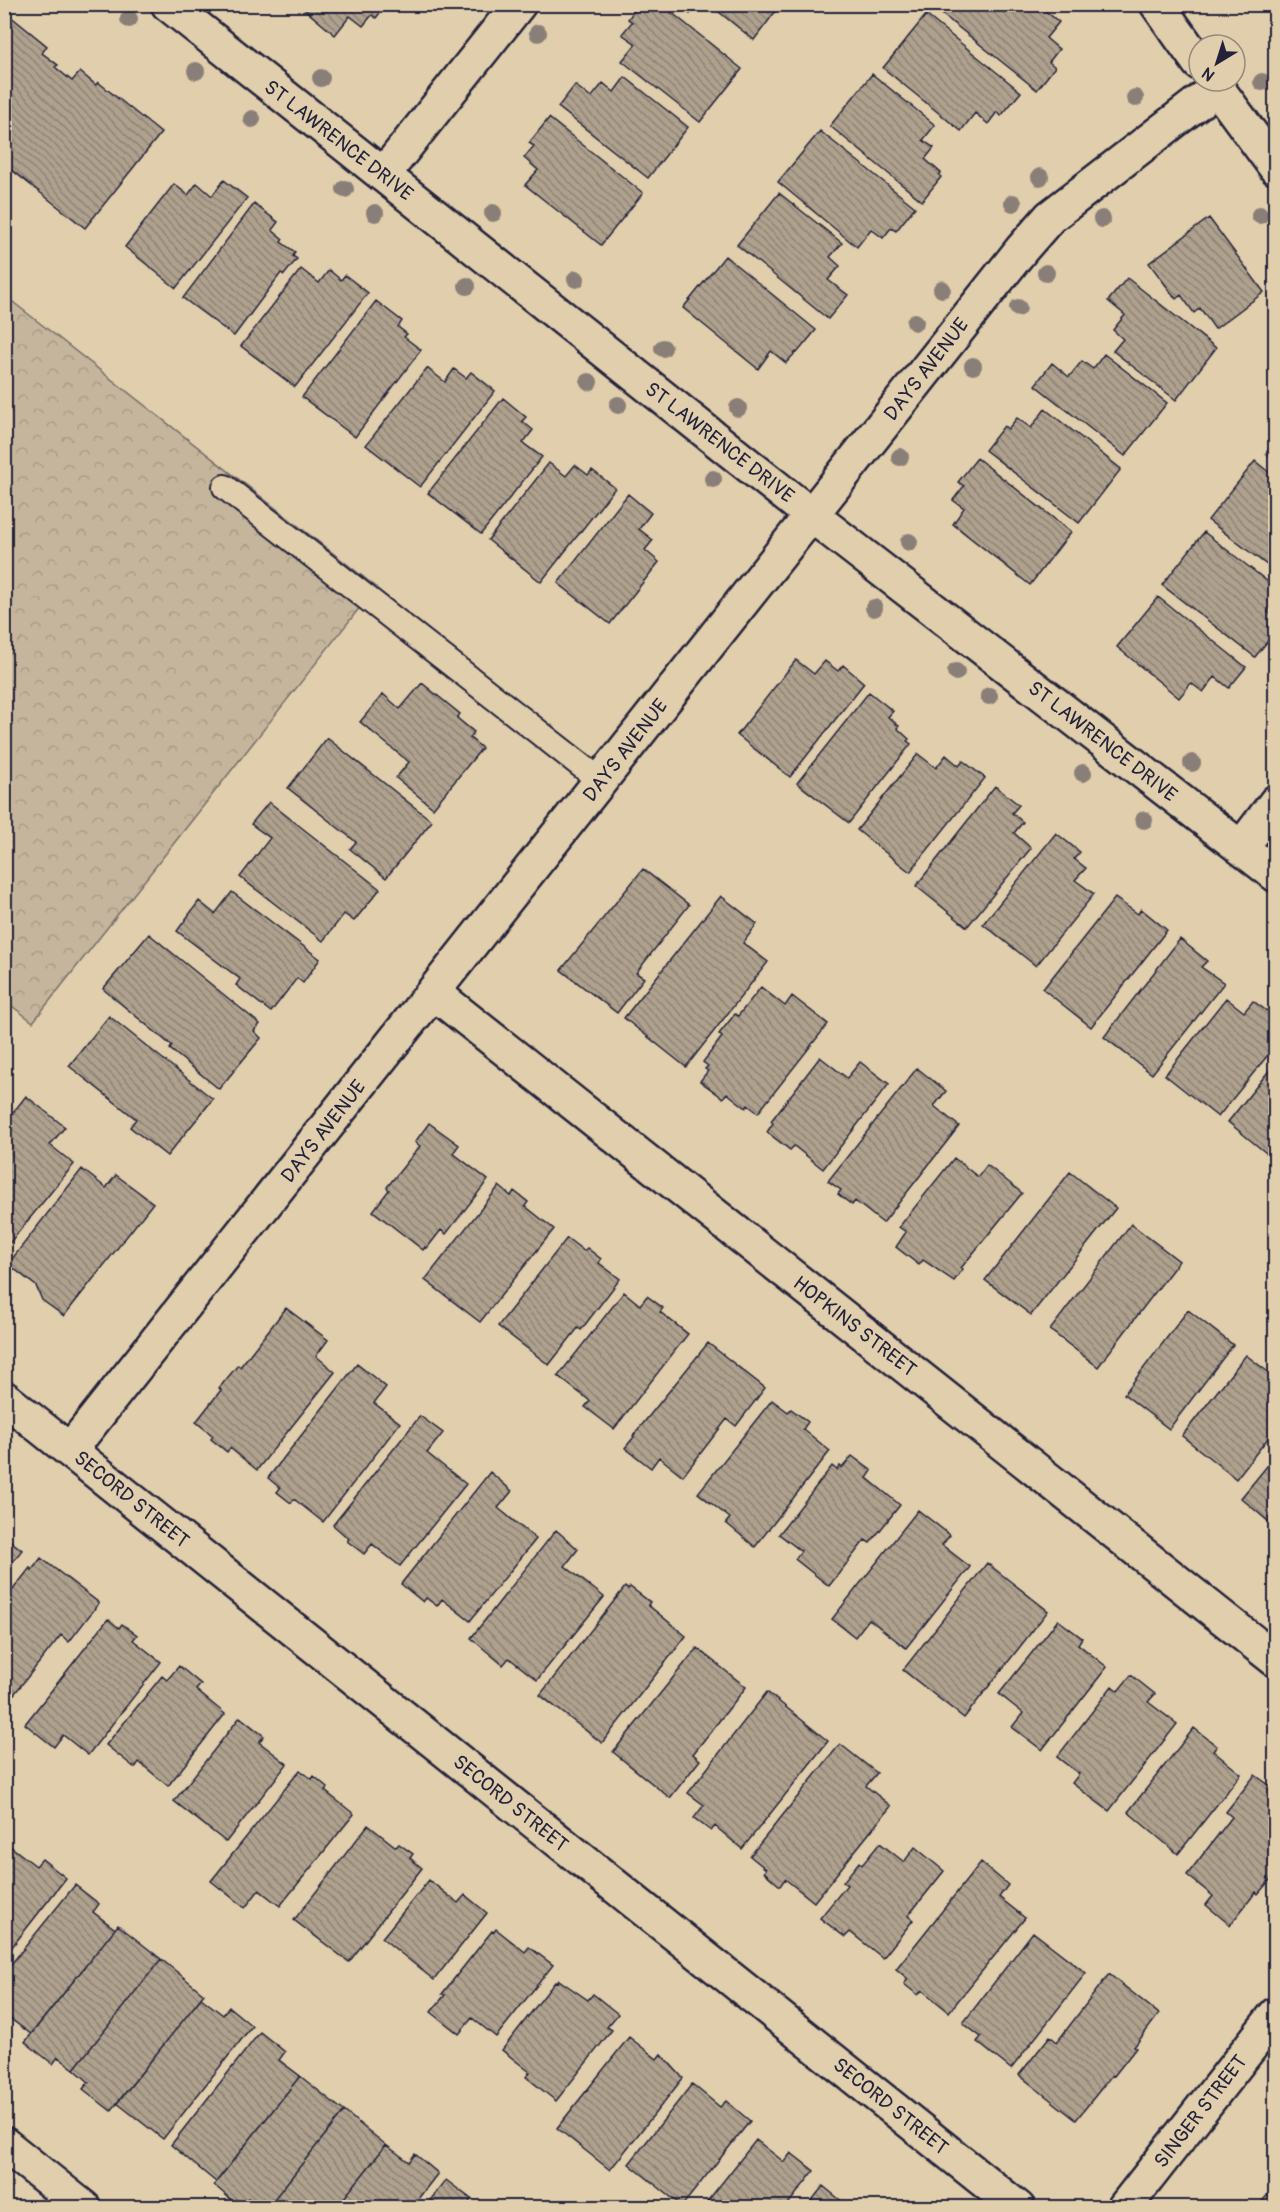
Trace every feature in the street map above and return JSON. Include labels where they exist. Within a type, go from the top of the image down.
[{"type":"street","name":"ST LAWRENCE DRIVE","points":[[168,4],[811,515],[1275,875]]},
{"type":"street","points":[[383,175],[519,4]]},
{"type":"street","points":[[1156,4],[1187,47]]},
{"type":"street","name":"DAYS AVENUE","points":[[70,1450],[1022,249],[1050,217],[1191,93]]},
{"type":"street","points":[[1221,93],[1275,168]]},
{"type":"street","points":[[1241,848],[1275,802]]},
{"type":"street","name":"HOPKINS STREET","points":[[434,992],[1275,1660]]},
{"type":"street","name":"SECORD STREET","points":[[4,1398],[1018,2208]]},
{"type":"street","name":"SINGER STREET","points":[[1124,2208],[1275,2014]]},
{"type":"street","points":[[4,2144],[84,2208]]},
{"type":"lane","points":[[225,487],[601,781]]},
{"type":"green space","points":[[4,295],[376,587],[33,1022],[4,1000]]},
{"type":"building","points":[[298,4],[387,4],[376,18],[372,15],[363,26],[350,16],[335,35]]},
{"type":"building","points":[[639,4],[661,4],[742,69],[700,122],[622,61],[636,44],[622,34],[632,22],[628,19]]},
{"type":"building","points":[[678,4],[698,4],[690,14]]},
{"type":"building","points":[[709,4],[781,4],[754,40]]},
{"type":"building","points":[[949,4],[1037,4],[1059,22],[1046,38],[1059,49],[1049,62],[1055,67],[1037,90],[942,14]]},
{"type":"building","points":[[4,11],[47,46],[42,53],[58,65],[55,67],[72,81],[80,72],[96,85],[98,82],[161,133],[85,228],[4,164]]},
{"type":"building","points":[[926,15],[1021,92],[1001,116],[997,112],[988,124],[975,113],[961,131],[883,68]]},
{"type":"building","points":[[872,74],[935,125],[923,140],[934,148],[925,159],[941,173],[939,175],[941,177],[922,201],[830,126]]},
{"type":"building","points":[[625,77],[688,127],[648,178],[558,107],[575,85],[591,98],[603,83],[614,92]]},
{"type":"building","points":[[549,118],[643,193],[601,245],[525,185],[538,170],[524,158],[534,146],[529,143]]},
{"type":"building","points":[[820,131],[915,207],[896,231],[891,228],[883,238],[871,229],[857,247],[778,182]]},
{"type":"building","points":[[224,180],[247,198],[176,288],[125,247],[174,184],[188,195],[197,183],[212,196]]},
{"type":"building","points":[[779,193],[842,243],[830,257],[840,266],[828,280],[848,295],[828,319],[737,245]]},
{"type":"building","points":[[254,204],[278,222],[272,230],[283,239],[281,242],[295,252],[293,256],[297,259],[284,275],[281,273],[234,336],[183,298]]},
{"type":"building","points":[[1209,218],[1264,292],[1215,329],[1200,308],[1194,313],[1181,295],[1176,299],[1149,263]]},
{"type":"building","points":[[725,256],[816,330],[786,363],[771,351],[758,369],[683,308]]},
{"type":"building","points":[[301,269],[319,283],[329,270],[341,280],[345,275],[368,293],[295,387],[241,346]]},
{"type":"building","points":[[1127,278],[1216,348],[1176,400],[1113,351],[1123,339],[1113,330],[1125,315],[1108,301]]},
{"type":"building","points":[[376,301],[402,321],[398,327],[407,334],[404,337],[421,350],[355,437],[302,397]]},
{"type":"building","points":[[1104,354],[1167,403],[1125,456],[1035,385],[1052,363],[1069,377],[1082,361],[1093,369]]},
{"type":"building","points":[[427,368],[445,382],[454,369],[466,378],[471,372],[495,391],[420,487],[366,445]]},
{"type":"building","points":[[503,398],[526,417],[522,421],[533,430],[523,443],[542,457],[481,534],[428,493]]},
{"type":"building","points":[[1045,409],[1121,469],[1079,523],[985,450],[1004,426],[1008,429],[1017,418],[1031,428]]},
{"type":"building","points":[[1276,441],[1276,461],[1266,453]]},
{"type":"building","points":[[977,458],[1071,532],[1030,585],[953,524],[964,508],[953,500],[964,486],[958,482]]},
{"type":"building","points":[[1255,461],[1276,478],[1276,572],[1208,520]]},
{"type":"building","points":[[549,463],[566,476],[575,465],[588,475],[592,470],[615,488],[541,582],[488,540]]},
{"type":"building","points":[[628,494],[651,513],[639,529],[653,540],[645,550],[659,562],[610,624],[558,583]]},
{"type":"building","points":[[1204,532],[1276,588],[1276,602],[1268,612],[1275,617],[1268,627],[1275,632],[1255,657],[1162,585]]},
{"type":"building","points":[[1158,597],[1246,667],[1229,688],[1215,677],[1203,692],[1191,683],[1179,698],[1117,647]]},
{"type":"building","points":[[796,660],[814,674],[825,661],[838,671],[843,665],[864,683],[790,777],[737,735]]},
{"type":"building","points":[[422,683],[460,714],[457,718],[474,732],[470,738],[482,748],[433,808],[396,778],[409,762],[360,722],[383,694],[400,709]]},
{"type":"building","points":[[869,692],[893,711],[888,717],[899,726],[897,728],[911,744],[849,823],[797,783]]},
{"type":"building","points":[[327,738],[432,821],[386,878],[350,849],[356,842],[288,788]]},
{"type":"building","points":[[918,754],[936,768],[946,755],[959,766],[963,761],[985,778],[910,872],[857,830]]},
{"type":"building","points":[[995,786],[1019,805],[1012,813],[1023,822],[1014,833],[1031,848],[967,927],[916,886]]},
{"type":"building","points":[[269,802],[380,889],[354,921],[344,914],[323,941],[240,877],[270,838],[251,824]]},
{"type":"building","points":[[1056,833],[1080,852],[1074,859],[1086,868],[1075,880],[1094,894],[1036,966],[983,924]]},
{"type":"building","points":[[643,869],[689,905],[636,973],[644,978],[617,1013],[561,970]]},
{"type":"building","points":[[232,892],[320,959],[303,983],[297,978],[271,1012],[236,985],[240,979],[177,931],[199,901],[215,914]]},
{"type":"building","points":[[721,896],[757,924],[743,943],[768,962],[686,1067],[624,1018]]},
{"type":"building","points":[[1115,898],[1138,914],[1141,909],[1167,930],[1091,1027],[1043,989]]},
{"type":"building","points":[[149,934],[260,1024],[254,1031],[261,1038],[219,1089],[170,1049],[172,1046],[103,989]]},
{"type":"building","points":[[1180,939],[1207,961],[1201,967],[1224,983],[1152,1074],[1104,1037]]},
{"type":"building","points":[[761,987],[785,1006],[792,996],[828,1024],[758,1113],[748,1105],[746,1108],[727,1093],[723,1098],[700,1081],[708,1071],[705,1069],[708,1066],[703,1062],[722,1037],[719,1034],[735,1014],[738,1016]]},
{"type":"building","points":[[1226,998],[1244,1012],[1253,1001],[1267,1011],[1271,1005],[1276,1009],[1276,1045],[1218,1117],[1165,1075]]},
{"type":"building","points":[[109,1016],[213,1099],[167,1156],[130,1127],[136,1119],[69,1066]]},
{"type":"building","points":[[820,1057],[847,1078],[860,1062],[889,1084],[823,1169],[794,1146],[790,1150],[767,1132],[773,1123],[771,1121]]},
{"type":"building","points":[[1276,1062],[1276,1161],[1228,1122]]},
{"type":"building","points":[[917,1068],[946,1091],[934,1106],[959,1126],[883,1223],[855,1201],[852,1205],[838,1194],[841,1190],[828,1181]]},
{"type":"building","points":[[26,1096],[65,1127],[50,1145],[74,1164],[4,1250],[4,1124]]},
{"type":"building","points":[[429,1123],[459,1145],[453,1153],[488,1180],[446,1234],[441,1230],[423,1250],[373,1211],[389,1190],[387,1187],[420,1146],[415,1142]]},
{"type":"building","points":[[954,1158],[978,1177],[987,1165],[1022,1193],[961,1268],[963,1269],[954,1281],[923,1260],[919,1265],[896,1247],[906,1232],[899,1227]]},
{"type":"building","points":[[82,1169],[106,1188],[116,1175],[153,1203],[64,1316],[42,1300],[36,1286],[8,1264]]},
{"type":"building","points":[[1070,1172],[1116,1208],[1031,1315],[985,1280]]},
{"type":"building","points":[[499,1186],[511,1196],[514,1191],[528,1202],[525,1206],[554,1229],[480,1322],[425,1280]]},
{"type":"building","points":[[1131,1224],[1179,1261],[1098,1367],[1050,1330]]},
{"type":"building","points":[[567,1238],[584,1251],[587,1248],[601,1259],[599,1263],[620,1279],[581,1330],[578,1328],[549,1365],[498,1326]]},
{"type":"building","points":[[624,1292],[640,1305],[647,1296],[663,1308],[660,1312],[688,1334],[614,1429],[585,1407],[590,1401],[558,1376]]},
{"type":"building","points":[[286,1308],[328,1340],[316,1356],[335,1372],[257,1470],[230,1448],[227,1452],[196,1422],[221,1390],[219,1388],[238,1365],[240,1367]]},
{"type":"building","points":[[1188,1310],[1233,1345],[1169,1429],[1124,1394]]},
{"type":"building","points":[[708,1343],[765,1388],[736,1426],[727,1419],[683,1476],[659,1457],[651,1468],[625,1448]]},
{"type":"building","points":[[1246,1355],[1276,1378],[1276,1428],[1236,1479],[1182,1436]]},
{"type":"building","points":[[357,1364],[386,1387],[374,1403],[400,1423],[323,1522],[294,1499],[291,1503],[277,1492],[280,1488],[268,1478]]},
{"type":"building","points":[[772,1400],[788,1412],[791,1409],[808,1422],[803,1429],[830,1451],[755,1547],[726,1523],[730,1518],[698,1493]]},
{"type":"building","points":[[420,1416],[443,1433],[427,1453],[466,1484],[400,1566],[372,1544],[364,1554],[347,1541],[349,1539],[333,1525]]},
{"type":"building","points":[[1276,1455],[1276,1516],[1269,1522],[1241,1498]]},
{"type":"building","points":[[852,1456],[872,1471],[867,1478],[900,1505],[870,1543],[865,1540],[829,1586],[795,1559],[801,1551],[779,1534],[832,1466],[837,1470],[840,1466],[842,1468]]},
{"type":"building","points":[[490,1472],[512,1491],[498,1508],[536,1539],[470,1621],[442,1599],[437,1606],[426,1598],[423,1602],[401,1584]]},
{"type":"building","points":[[918,1510],[950,1535],[942,1545],[970,1567],[906,1648],[869,1619],[855,1637],[832,1619]]},
{"type":"building","points":[[556,1530],[578,1549],[565,1566],[604,1597],[537,1680],[509,1658],[503,1665],[471,1638]]},
{"type":"building","points":[[4,1536],[22,1550],[4,1573]]},
{"type":"building","points":[[41,1558],[99,1603],[69,1642],[61,1635],[7,1703],[4,1701],[4,1601],[30,1568],[32,1570]]},
{"type":"building","points":[[987,1563],[1048,1611],[964,1718],[903,1670]]},
{"type":"building","points":[[625,1587],[628,1589],[630,1587],[650,1602],[648,1605],[686,1636],[602,1743],[540,1695]]},
{"type":"building","points":[[108,1619],[119,1628],[122,1624],[137,1635],[133,1640],[161,1662],[88,1755],[63,1735],[54,1747],[25,1724]]},
{"type":"building","points":[[1058,1620],[1082,1638],[1078,1644],[1107,1667],[1042,1750],[1012,1727],[1023,1713],[999,1694]]},
{"type":"building","points":[[697,1648],[746,1687],[693,1754],[700,1760],[670,1798],[613,1752]]},
{"type":"building","points":[[179,1666],[201,1684],[196,1690],[225,1714],[168,1786],[139,1762],[135,1768],[106,1745],[162,1676],[167,1680]]},
{"type":"building","points":[[1131,1675],[1155,1694],[1148,1702],[1177,1724],[1109,1811],[1072,1783],[1079,1774],[1057,1757],[1112,1686],[1118,1691]]},
{"type":"building","points":[[767,1692],[828,1741],[742,1849],[715,1826],[711,1831],[694,1818],[704,1805],[688,1793]]},
{"type":"building","points":[[240,1717],[264,1736],[259,1742],[287,1764],[226,1842],[174,1801]]},
{"type":"building","points":[[1194,1728],[1217,1746],[1213,1751],[1241,1774],[1178,1854],[1128,1812]]},
{"type":"building","points":[[840,1744],[877,1773],[866,1786],[891,1806],[814,1902],[785,1879],[780,1886],[764,1872],[766,1869],[750,1856]]},
{"type":"building","points":[[300,1770],[312,1779],[314,1776],[328,1788],[325,1791],[354,1814],[280,1906],[259,1890],[245,1908],[211,1881]]},
{"type":"building","points":[[1255,1775],[1276,1790],[1276,1873],[1258,1894],[1256,1892],[1230,1925],[1206,1905],[1213,1896],[1187,1875],[1232,1817],[1226,1812]]},
{"type":"building","points":[[368,1825],[396,1847],[399,1844],[413,1854],[410,1858],[422,1868],[349,1962],[294,1920]]},
{"type":"building","points":[[880,1843],[904,1862],[915,1847],[944,1871],[908,1916],[913,1920],[883,1958],[850,1932],[845,1937],[820,1918],[847,1885],[843,1882],[859,1862],[862,1865]]},
{"type":"building","points":[[10,1846],[36,1866],[42,1859],[66,1878],[4,1957],[4,1852]]},
{"type":"building","points":[[981,1862],[1008,1885],[999,1897],[1025,1918],[949,2012],[922,1990],[918,1995],[904,1984],[908,1979],[896,1969]]},
{"type":"building","points":[[429,1880],[458,1903],[465,1895],[487,1913],[434,1980],[382,1938]]},
{"type":"building","points":[[75,1885],[99,1904],[93,1912],[115,1929],[31,2034],[4,2014],[4,1973]]},
{"type":"building","points":[[118,1925],[161,1959],[74,2069],[58,2057],[53,2064],[25,2042]]},
{"type":"building","points":[[496,1929],[525,1952],[529,1947],[553,1965],[496,2037],[472,2018],[459,2034],[431,2012],[445,1995],[442,1994]]},
{"type":"building","points":[[1033,1932],[1086,1973],[1011,2069],[977,2042],[981,2037],[963,2023]]},
{"type":"building","points":[[161,1959],[204,1994],[111,2111],[83,2089],[89,2082],[74,2069]]},
{"type":"building","points":[[1109,1974],[1159,2014],[1134,2047],[1136,2048],[1076,2120],[1019,2075],[1050,2036],[1057,2042]]},
{"type":"building","points":[[559,1980],[588,2000],[593,1994],[618,2014],[607,2027],[612,2030],[556,2101],[526,2077],[530,2072],[502,2050],[555,1982]]},
{"type":"building","points":[[201,1998],[223,2015],[229,2007],[252,2026],[163,2139],[117,2103]]},
{"type":"building","points":[[260,2032],[285,2052],[279,2060],[300,2076],[216,2182],[171,2145]]},
{"type":"building","points":[[629,2037],[657,2059],[661,2054],[683,2078],[610,2170],[557,2128]]},
{"type":"building","points":[[300,2076],[344,2111],[267,2208],[261,2208],[248,2198],[243,2205],[236,2200],[234,2202],[214,2185]]},
{"type":"building","points":[[692,2084],[720,2107],[726,2101],[750,2121],[682,2206],[629,2164]]},
{"type":"building","points":[[344,2111],[386,2145],[336,2208],[267,2208]]},
{"type":"building","points":[[756,2140],[784,2162],[791,2153],[814,2171],[785,2208],[702,2208]]},
{"type":"building","points":[[386,2145],[409,2162],[415,2154],[438,2173],[411,2208],[336,2208]]},
{"type":"building","points":[[446,2180],[471,2199],[466,2208],[424,2208]]},
{"type":"building","points":[[1276,2185],[1276,2208],[1260,2208],[1258,2206]]},
{"type":"building","points":[[823,2186],[850,2208],[806,2208]]}]
